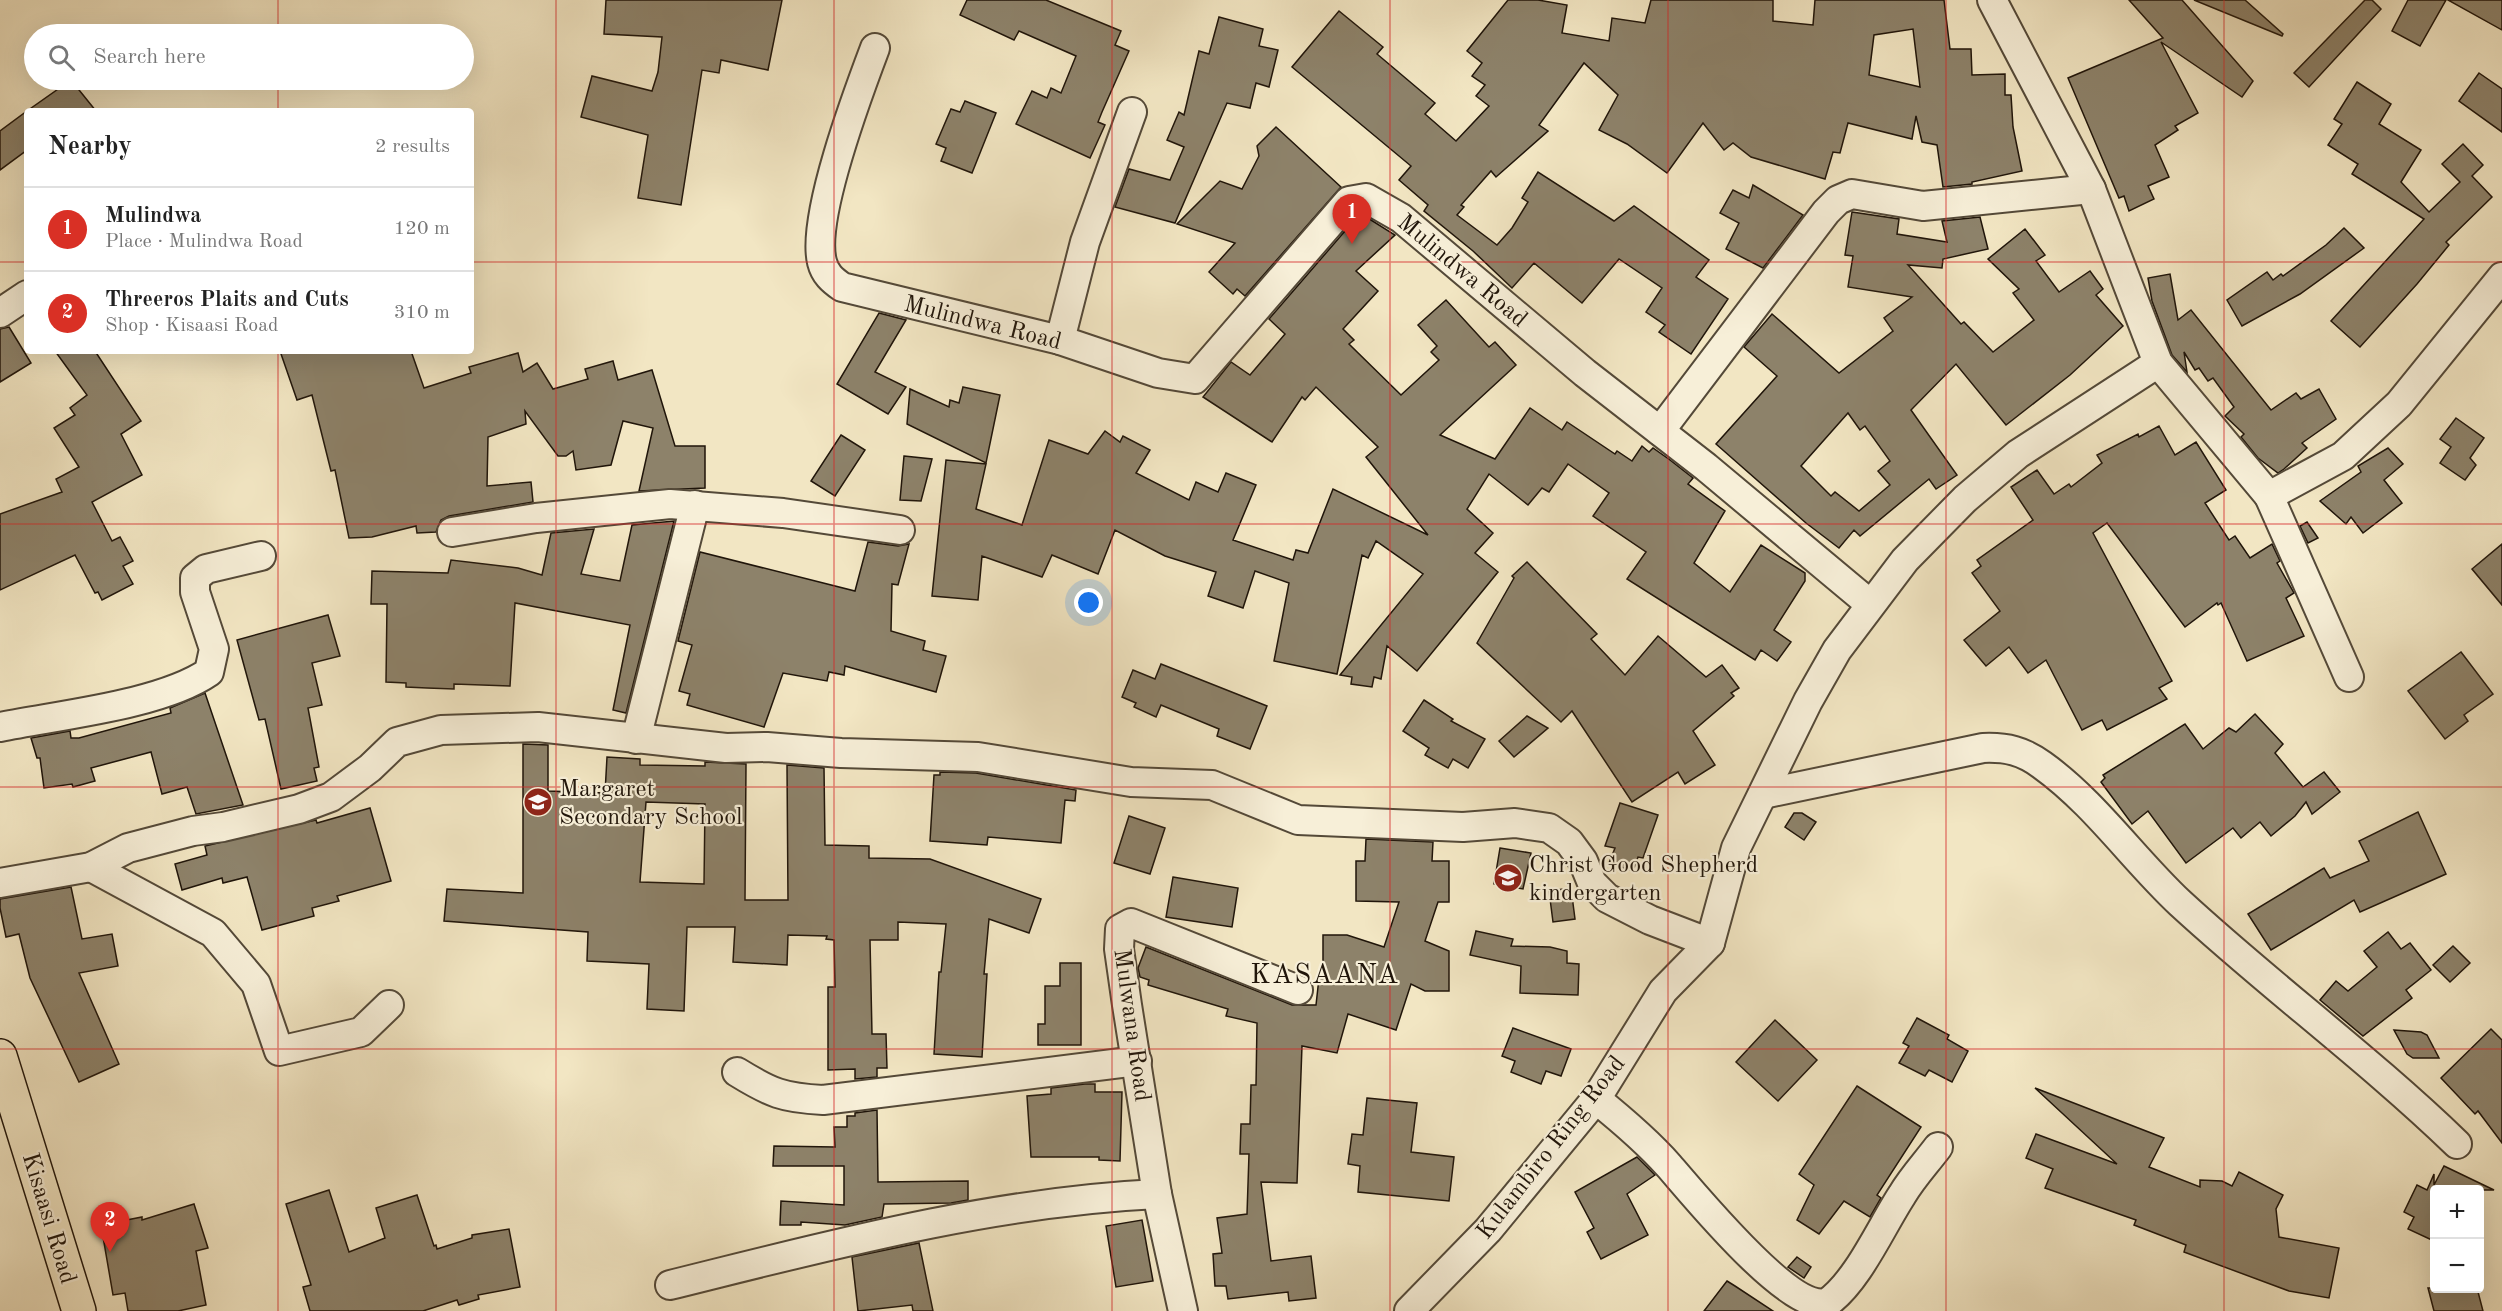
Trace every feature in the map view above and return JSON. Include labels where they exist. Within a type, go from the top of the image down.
[{"type":"main road","name":"Kisaasi Road","points":[[0,1056],[79,1311]]},
{"type":"street","points":[[1992,0],[2091,189],[2158,363],[2269,496],[2349,677]]},
{"type":"street","name":"Mulindwa Road","points":[[875,48],[850,114],[826,208],[821,240],[821,261],[825,272],[842,286],[1060,340],[1158,372],[1196,379],[1349,201],[1366,198],[1388,208],[1440,248],[1585,373],[1660,430],[1870,604]]},
{"type":"street","points":[[1060,340],[1085,242],[1132,112]]},
{"type":"street","points":[[1660,430],[1826,212],[1838,200],[1852,194],[1923,206],[2091,189]]},
{"type":"street","points":[[2269,496],[2343,456],[2399,404],[2502,277]]},
{"type":"street","points":[[0,313],[24,298]]},
{"type":"street","name":"Kulambiro Ring Road","points":[[1409,1311],[1488,1230],[1596,1099],[1663,991],[1710,943],[1736,848],[1808,701],[1837,650],[1870,604],[1905,560],[1965,500],[2018,454],[2158,363]]},
{"type":"street","points":[[452,532],[537,518],[654,504],[695,505],[783,513],[900,530]]},
{"type":"street","points":[[636,739],[695,505]]},
{"type":"street","points":[[0,727],[141,699],[192,684],[209,672],[214,649],[195,592],[195,578],[206,569],[261,556]]},
{"type":"street","points":[[0,883],[91,867],[128,848],[193,831],[223,827],[278,814],[331,797],[370,768],[397,742],[441,730],[538,727],[726,748],[767,747],[841,753],[978,757],[1131,783],[1212,785],[1298,820],[1463,827],[1515,823],[1549,828],[1569,842],[1583,861],[1592,883],[1607,898],[1650,920],[1710,943]]},
{"type":"street","points":[[1763,794],[1983,748],[2005,747],[2017,750],[2042,765],[2092,810],[2187,908],[2412,1101],[2457,1144]]},
{"type":"street","points":[[91,867],[213,933],[256,984],[279,1051],[361,1032],[389,1005]]},
{"type":"street","name":"Mulwana Road","points":[[1183,1311],[1157,1194],[1119,950],[1120,929],[1123,925],[1131,923],[1298,990]]},
{"type":"street","points":[[737,1072],[766,1090],[787,1098],[823,1100],[1137,1061]]},
{"type":"street","points":[[1596,1099],[1637,1131],[1671,1168],[1736,1248],[1789,1298],[1810,1306],[1825,1305],[1846,1286],[1904,1192],[1938,1147]]},
{"type":"street","points":[[670,1285],[863,1236],[930,1222],[1061,1202],[1157,1194]]},
{"type":"building","points":[[606,0],[782,0],[768,70],[721,60],[719,73],[702,70],[681,205],[638,198],[648,135],[581,117],[592,76],[652,91],[658,72],[662,37],[604,34]]},
{"type":"building","points":[[967,0],[1046,0],[1121,31],[1115,45],[1129,51],[1098,122],[1105,125],[1090,158],[1016,124],[1032,91],[1047,98],[1051,88],[1061,93],[1076,56],[1019,31],[1014,40],[960,15]]},
{"type":"building","points":[[1508,0],[1538,0],[1567,5],[1562,33],[1609,41],[1612,18],[1645,23],[1651,0],[1773,0],[1773,21],[1813,25],[1815,0],[1944,0],[1950,49],[1971,49],[1972,75],[2005,74],[2005,95],[2011,95],[2013,127],[2022,171],[1972,182],[1972,184],[1943,187],[1937,145],[1922,142],[1916,116],[1912,139],[1848,123],[1840,153],[1833,152],[1825,179],[1751,157],[1733,143],[1724,150],[1703,123],[1667,173],[1627,144],[1599,130],[1618,95],[1584,63],[1539,125],[1548,131],[1496,177],[1491,171],[1461,205],[1464,207],[1457,215],[1497,245],[1512,228],[1528,202],[1522,198],[1538,172],[1614,221],[1634,206],[1709,260],[1696,277],[1728,299],[1691,354],[1659,332],[1665,325],[1646,312],[1662,288],[1619,259],[1582,303],[1534,263],[1512,288],[1473,251],[1424,211],[1428,205],[1399,180],[1411,166],[1292,67],[1339,11],[1383,47],[1377,54],[1435,103],[1425,114],[1456,141],[1489,106],[1476,96],[1485,85],[1472,76],[1482,63],[1467,51]],"holes":[[[1913,29],[1920,87],[1869,75],[1874,35]]]},
{"type":"building","points":[[2129,0],[2182,0],[2253,81],[2242,97],[2161,42],[2198,113],[2175,126],[2178,130],[2155,145],[2169,177],[2148,186],[2154,199],[2129,211],[2124,196],[2119,198],[2068,78],[2163,38]]},
{"type":"building","points":[[2194,0],[2245,0],[2283,34],[2282,36]]},
{"type":"building","points":[[2365,0],[2372,0],[2381,9],[2309,87],[2294,73]]},
{"type":"building","points":[[2408,0],[2446,0],[2420,46],[2392,31]]},
{"type":"building","points":[[2448,0],[2502,0],[2502,30]]},
{"type":"building","points":[[1219,17],[1263,29],[1259,46],[1278,50],[1269,87],[1256,83],[1250,108],[1227,103],[1175,223],[1115,207],[1129,169],[1170,180],[1184,147],[1167,140],[1179,112],[1184,115],[1199,51],[1209,54]]},
{"type":"building","points":[[2479,73],[2502,89],[2502,132],[2459,101]]},
{"type":"building","points":[[2357,82],[2391,104],[2379,124],[2421,150],[2401,182],[2429,212],[2460,182],[2442,164],[2463,144],[2483,165],[2472,176],[2492,197],[2446,242],[2449,245],[2360,347],[2331,321],[2424,219],[2352,174],[2358,164],[2328,145],[2342,124],[2334,119]]},
{"type":"building","points":[[57,90],[79,90],[94,108],[31,108]]},
{"type":"building","points":[[965,101],[996,113],[972,173],[941,161],[946,148],[936,144],[951,109],[960,112]]},
{"type":"building","points":[[24,113],[24,152],[0,170],[0,131]]},
{"type":"building","points":[[1276,127],[1341,187],[1245,296],[1237,289],[1233,294],[1209,272],[1235,243],[1177,224],[1220,181],[1242,189],[1259,156],[1257,146]]},
{"type":"building","points":[[1753,185],[1803,215],[1763,268],[1726,249],[1739,223],[1720,213],[1733,190],[1749,198]]},
{"type":"building","points":[[1852,212],[1899,219],[1897,234],[1947,242],[1942,221],[1980,217],[1988,249],[1943,259],[1942,268],[1908,265],[1961,324],[1964,322],[1993,352],[2034,320],[2013,293],[2019,289],[1988,259],[2025,229],[2045,255],[2036,261],[2059,292],[2090,271],[2103,289],[2096,295],[2123,326],[2070,375],[2006,425],[1956,364],[1911,410],[1957,475],[1936,489],[1929,479],[1860,536],[1854,530],[1839,548],[1806,523],[1716,444],[1777,376],[1744,347],[1772,314],[1839,373],[1893,331],[1884,318],[1912,297],[1848,287],[1853,256],[1845,255]],"holes":[[[1848,413],[1860,430],[1865,426],[1890,461],[1878,471],[1890,485],[1859,511],[1835,492],[1831,496],[1801,466]]]},
{"type":"building","points":[[1363,215],[1395,235],[1356,271],[1378,291],[1343,329],[1354,340],[1349,344],[1401,395],[1439,360],[1431,352],[1437,346],[1418,325],[1446,300],[1489,347],[1495,342],[1516,365],[1440,435],[1495,459],[1530,408],[1562,430],[1567,422],[1615,454],[1617,451],[1632,461],[1642,446],[1649,452],[1653,448],[1670,460],[1693,478],[1688,484],[1725,511],[1694,563],[1730,592],[1761,545],[1805,573],[1805,581],[1774,630],[1791,642],[1777,661],[1761,650],[1755,660],[1627,579],[1646,552],[1593,516],[1609,493],[1568,464],[1549,492],[1542,488],[1528,505],[1489,474],[1467,509],[1493,533],[1475,553],[1498,572],[1417,671],[1387,646],[1381,679],[1374,677],[1372,687],[1351,684],[1352,677],[1340,675],[1423,574],[1376,541],[1368,558],[1362,555],[1337,674],[1274,661],[1289,583],[1255,571],[1243,608],[1208,596],[1216,572],[1165,556],[1115,530],[1098,574],[1052,555],[1042,577],[982,556],[978,600],[932,596],[946,460],[986,464],[976,509],[1022,525],[1049,440],[1088,454],[1105,431],[1120,442],[1123,436],[1150,450],[1136,473],[1189,500],[1196,482],[1218,492],[1226,473],[1256,485],[1233,540],[1293,560],[1296,550],[1308,553],[1333,489],[1428,535],[1366,457],[1378,447],[1316,387],[1305,400],[1302,397],[1272,442],[1203,397],[1231,362],[1250,375],[1285,334],[1269,319],[1358,216]]},
{"type":"building","points":[[2344,228],[2364,248],[2300,294],[2242,326],[2227,300],[2267,272],[2273,280],[2281,274],[2283,276],[2326,245]]},
{"type":"building","points":[[2170,274],[2178,320],[2191,310],[2271,410],[2296,393],[2301,399],[2319,389],[2336,419],[2302,443],[2307,448],[2278,473],[2258,458],[2241,437],[2244,434],[2225,416],[2234,407],[2213,378],[2208,381],[2199,368],[2195,370],[2184,352],[2187,372],[2172,355],[2152,301],[2148,278]]},
{"type":"building","points":[[879,313],[906,320],[875,372],[906,387],[888,414],[837,384]]},
{"type":"building","points":[[9,327],[31,363],[0,382],[0,329]]},
{"type":"building","points":[[518,353],[523,372],[537,363],[553,389],[588,379],[585,369],[613,361],[618,380],[652,370],[675,446],[705,446],[705,488],[639,491],[653,428],[623,421],[611,465],[576,470],[573,451],[566,456],[558,456],[525,411],[526,424],[488,437],[487,486],[531,482],[533,502],[449,516],[441,520],[436,532],[417,533],[416,526],[372,537],[349,538],[335,470],[331,471],[312,395],[297,400],[281,354],[412,354],[424,388],[471,373],[469,367]]},
{"type":"building","points":[[57,354],[97,354],[141,421],[121,434],[142,475],[92,502],[112,541],[120,537],[133,561],[123,566],[133,584],[102,600],[98,592],[95,593],[75,555],[0,590],[0,514],[62,492],[56,479],[79,467],[54,428],[75,415],[70,408],[87,395]]},
{"type":"building","points":[[963,387],[1000,395],[986,463],[907,424],[910,389],[949,407],[950,400],[959,403]]},
{"type":"building","points":[[2456,418],[2484,438],[2470,458],[2476,465],[2465,480],[2440,463],[2451,447],[2440,439]]},
{"type":"building","points":[[2159,426],[2175,455],[2196,442],[2226,490],[2205,503],[2229,540],[2235,536],[2250,558],[2272,544],[2280,561],[2277,563],[2294,593],[2286,598],[2304,636],[2247,661],[2221,603],[2218,605],[2217,603],[2185,627],[2107,523],[2093,533],[2172,681],[2159,688],[2167,699],[2107,730],[2102,720],[2082,730],[2046,660],[2028,673],[2009,647],[1986,666],[1964,640],[2000,611],[1972,573],[1981,566],[1977,560],[2033,520],[2011,487],[2037,470],[2054,494],[2069,484],[2071,487],[2102,463],[2097,455]]},
{"type":"building","points":[[841,435],[865,450],[835,496],[811,481]]},
{"type":"building","points":[[2388,448],[2403,464],[2384,480],[2402,503],[2363,533],[2351,517],[2346,524],[2320,501],[2361,472],[2358,466]]},
{"type":"building","points":[[904,456],[932,459],[921,501],[900,500]]},
{"type":"building","points":[[674,521],[626,713],[613,710],[630,625],[515,603],[510,686],[454,684],[454,689],[406,687],[406,683],[386,682],[387,604],[371,604],[372,571],[448,573],[451,560],[518,568],[542,575],[551,533],[594,529],[581,574],[620,581],[632,525]]},
{"type":"building","points":[[2307,522],[2318,538],[2308,543],[2300,526]]},
{"type":"building","points":[[868,542],[898,546],[909,544],[898,585],[892,584],[891,631],[925,641],[923,650],[946,656],[936,692],[845,666],[844,675],[829,672],[827,681],[783,673],[764,727],[687,705],[690,694],[679,691],[692,645],[678,641],[700,552],[855,591]]},
{"type":"building","points":[[2502,544],[2502,605],[2472,569]]},
{"type":"building","points":[[1527,562],[1597,634],[1591,639],[1625,675],[1658,636],[1706,677],[1722,665],[1739,688],[1731,693],[1734,696],[1693,731],[1715,765],[1685,784],[1678,772],[1632,802],[1572,711],[1561,722],[1477,643],[1514,578],[1512,576]]},
{"type":"building","points":[[328,615],[340,656],[312,663],[322,705],[308,708],[319,767],[314,768],[317,781],[281,789],[265,719],[259,720],[237,640]]},
{"type":"building","points":[[2461,652],[2493,694],[2464,715],[2468,721],[2445,739],[2408,691]]},
{"type":"building","points":[[1161,664],[1267,706],[1250,749],[1217,736],[1219,729],[1161,705],[1156,717],[1134,707],[1136,703],[1122,697],[1133,670],[1155,679]]},
{"type":"building","points":[[205,693],[243,805],[196,814],[187,787],[162,794],[151,752],[91,768],[95,781],[73,787],[72,784],[44,788],[40,758],[37,758],[31,738],[70,731],[71,738],[79,738],[171,713],[170,708]]},
{"type":"building","points":[[1424,700],[1453,719],[1451,721],[1485,739],[1468,768],[1453,759],[1448,768],[1425,755],[1429,748],[1403,731]]},
{"type":"building","points":[[2255,714],[2283,744],[2275,753],[2303,787],[2324,772],[2340,792],[2312,814],[2306,802],[2295,816],[2271,836],[2260,822],[2241,838],[2233,828],[2186,863],[2148,811],[2132,824],[2101,782],[2105,778],[2103,775],[2185,724],[2203,749],[2229,728],[2236,732]]},
{"type":"building","points":[[1527,716],[1548,728],[1514,757],[1499,741]]},
{"type":"building","points":[[523,744],[548,745],[548,791],[605,793],[607,757],[640,759],[640,765],[705,766],[705,762],[746,764],[745,900],[788,900],[787,765],[824,768],[825,845],[869,846],[869,858],[930,859],[1041,899],[1029,933],[989,919],[984,974],[987,974],[982,1057],[934,1054],[939,972],[941,972],[946,924],[898,922],[898,940],[870,940],[872,1034],[886,1034],[887,1068],[877,1068],[877,1077],[855,1079],[855,1069],[828,1070],[828,987],[835,987],[834,940],[826,939],[827,936],[788,935],[787,965],[733,962],[735,927],[687,927],[684,1011],[647,1009],[649,964],[587,961],[588,932],[444,921],[447,889],[523,893]],"holes":[[[646,802],[705,804],[704,884],[640,882]]]},
{"type":"building","points":[[940,772],[976,773],[1076,790],[1075,801],[1065,800],[1061,843],[988,837],[987,845],[930,841],[934,775],[940,775]]},
{"type":"building","points":[[1620,803],[1658,815],[1643,858],[1638,857],[1633,871],[1609,863],[1615,848],[1605,846]]},
{"type":"building","points":[[370,808],[391,881],[337,896],[339,901],[312,908],[314,916],[262,930],[247,877],[223,883],[222,878],[182,890],[175,864],[207,855],[205,846],[316,820],[317,823]]},
{"type":"building","points":[[2418,812],[2446,874],[2360,912],[2354,900],[2271,950],[2248,914],[2324,868],[2330,878],[2369,861],[2359,841]]},
{"type":"building","points":[[1794,813],[1802,813],[1816,822],[1804,840],[1785,827]]},
{"type":"building","points":[[1129,816],[1165,828],[1150,874],[1114,863]]},
{"type":"building","points":[[1366,839],[1433,842],[1432,861],[1449,861],[1449,902],[1438,902],[1425,941],[1449,951],[1449,991],[1425,991],[1411,984],[1396,1030],[1348,1014],[1337,1053],[1302,1046],[1297,1183],[1261,1182],[1271,1261],[1311,1256],[1316,1298],[1289,1301],[1288,1292],[1228,1299],[1226,1286],[1215,1286],[1213,1254],[1222,1253],[1217,1218],[1247,1214],[1249,1154],[1240,1154],[1241,1124],[1250,1124],[1251,1085],[1256,1085],[1257,1023],[1226,1016],[1228,1009],[1148,985],[1149,980],[1140,977],[1138,968],[1146,947],[1292,1005],[1316,1005],[1320,969],[1323,969],[1323,935],[1347,935],[1384,947],[1399,902],[1356,901],[1356,861],[1365,861]]},
{"type":"building","points":[[1500,848],[1531,853],[1523,889],[1494,884]]},
{"type":"building","points":[[1173,877],[1238,888],[1232,927],[1166,917]]},
{"type":"building","points":[[71,887],[82,939],[112,934],[118,966],[79,973],[119,1064],[79,1082],[30,978],[19,934],[6,937],[0,908],[0,899]]},
{"type":"building","points":[[1571,888],[1575,919],[1553,922],[1549,891]]},
{"type":"building","points":[[1476,931],[1513,939],[1511,946],[1550,947],[1567,951],[1567,963],[1579,964],[1578,995],[1520,993],[1521,966],[1470,955]]},
{"type":"building","points":[[2388,932],[2401,949],[2410,943],[2431,970],[2406,990],[2412,998],[2363,1036],[2320,1000],[2336,981],[2348,991],[2377,967],[2364,951]]},
{"type":"building","points":[[2453,946],[2470,963],[2450,982],[2433,965]]},
{"type":"building","points":[[1060,963],[1081,963],[1081,1045],[1038,1045],[1038,1024],[1045,1024],[1045,986],[1060,986]]},
{"type":"building","points":[[1917,1018],[1949,1035],[1947,1039],[1968,1051],[1952,1082],[1929,1070],[1925,1076],[1899,1063],[1909,1046],[1903,1043]]},
{"type":"building","points":[[1775,1020],[1817,1060],[1778,1101],[1736,1062]]},
{"type":"building","points":[[1513,1028],[1571,1049],[1561,1076],[1546,1071],[1541,1084],[1511,1072],[1515,1061],[1502,1056]]},
{"type":"building","points":[[2491,1029],[2502,1040],[2502,1143],[2478,1111],[2475,1114],[2441,1078]]},
{"type":"building","points":[[2394,1030],[2421,1032],[2427,1035],[2439,1058],[2413,1058],[2407,1054]]},
{"type":"building","points":[[1095,1084],[1095,1092],[1122,1092],[1120,1161],[1099,1160],[1099,1157],[1031,1157],[1027,1096],[1051,1094],[1051,1088]]},
{"type":"building","points":[[1857,1086],[1921,1127],[1877,1195],[1881,1198],[1870,1217],[1844,1201],[1819,1234],[1797,1220],[1814,1185],[1799,1174]]},
{"type":"building","points":[[2035,1088],[2164,1138],[2149,1167],[2200,1187],[2200,1180],[2222,1181],[2232,1186],[2239,1172],[2283,1195],[2276,1209],[2279,1237],[2339,1248],[2329,1298],[2289,1291],[2184,1252],[2186,1245],[2134,1225],[2136,1220],[2045,1188],[2053,1169],[2026,1158],[2036,1134],[2117,1164]]},
{"type":"building","points":[[1367,1098],[1417,1103],[1411,1152],[1454,1157],[1449,1201],[1358,1192],[1360,1166],[1348,1164],[1352,1134],[1363,1135]]},
{"type":"building","points":[[877,1110],[878,1182],[968,1181],[968,1200],[951,1203],[884,1204],[882,1217],[845,1225],[801,1222],[801,1225],[780,1225],[781,1201],[844,1205],[844,1166],[773,1166],[774,1146],[835,1147],[834,1127],[847,1127],[847,1116]]},
{"type":"building","points":[[1637,1157],[1655,1175],[1627,1194],[1648,1235],[1601,1259],[1587,1232],[1594,1228],[1575,1192]]},
{"type":"building","points":[[2444,1166],[2484,1185],[2434,1185]]},
{"type":"building","points":[[2434,1174],[2434,1185],[2430,1185],[2430,1239],[2408,1229],[2414,1217],[2404,1212],[2417,1185],[2427,1190]]},
{"type":"building","points":[[2484,1185],[2494,1190],[2484,1190]]},
{"type":"building","points":[[329,1190],[349,1252],[385,1238],[376,1208],[417,1195],[437,1249],[472,1238],[472,1235],[509,1229],[520,1287],[478,1295],[479,1299],[459,1305],[457,1300],[423,1311],[310,1311],[303,1287],[311,1285],[286,1204]]},
{"type":"building","points":[[194,1204],[208,1248],[196,1251],[206,1305],[178,1311],[128,1311],[125,1293],[113,1295],[101,1225],[142,1217],[142,1220]]},
{"type":"building","points":[[1142,1220],[1153,1281],[1116,1287],[1106,1226]]},
{"type":"building","points":[[919,1243],[933,1311],[913,1311],[912,1305],[858,1311],[852,1257]]},
{"type":"building","points":[[1797,1257],[1811,1267],[1804,1278],[1788,1267]]},
{"type":"building","points":[[1727,1281],[1735,1286],[1773,1311],[1704,1311]]},
{"type":"building","points":[[2428,1288],[2430,1288],[2430,1293],[2478,1293],[2483,1311],[2434,1311]]},
{"type":"place","name":"Mulindwa","points":[[1352,244]]},
{"type":"place","name":"Margaret Secondary School","points":[[538,802]]},
{"type":"place","name":"Christ Good Shepherd kindergarten","points":[[1508,878]]},
{"type":"place","name":"Threeros Plaits and Cuts","points":[[110,1252]]},
{"type":"district","name":"KASAANA","points":[[1325,974]]}]
